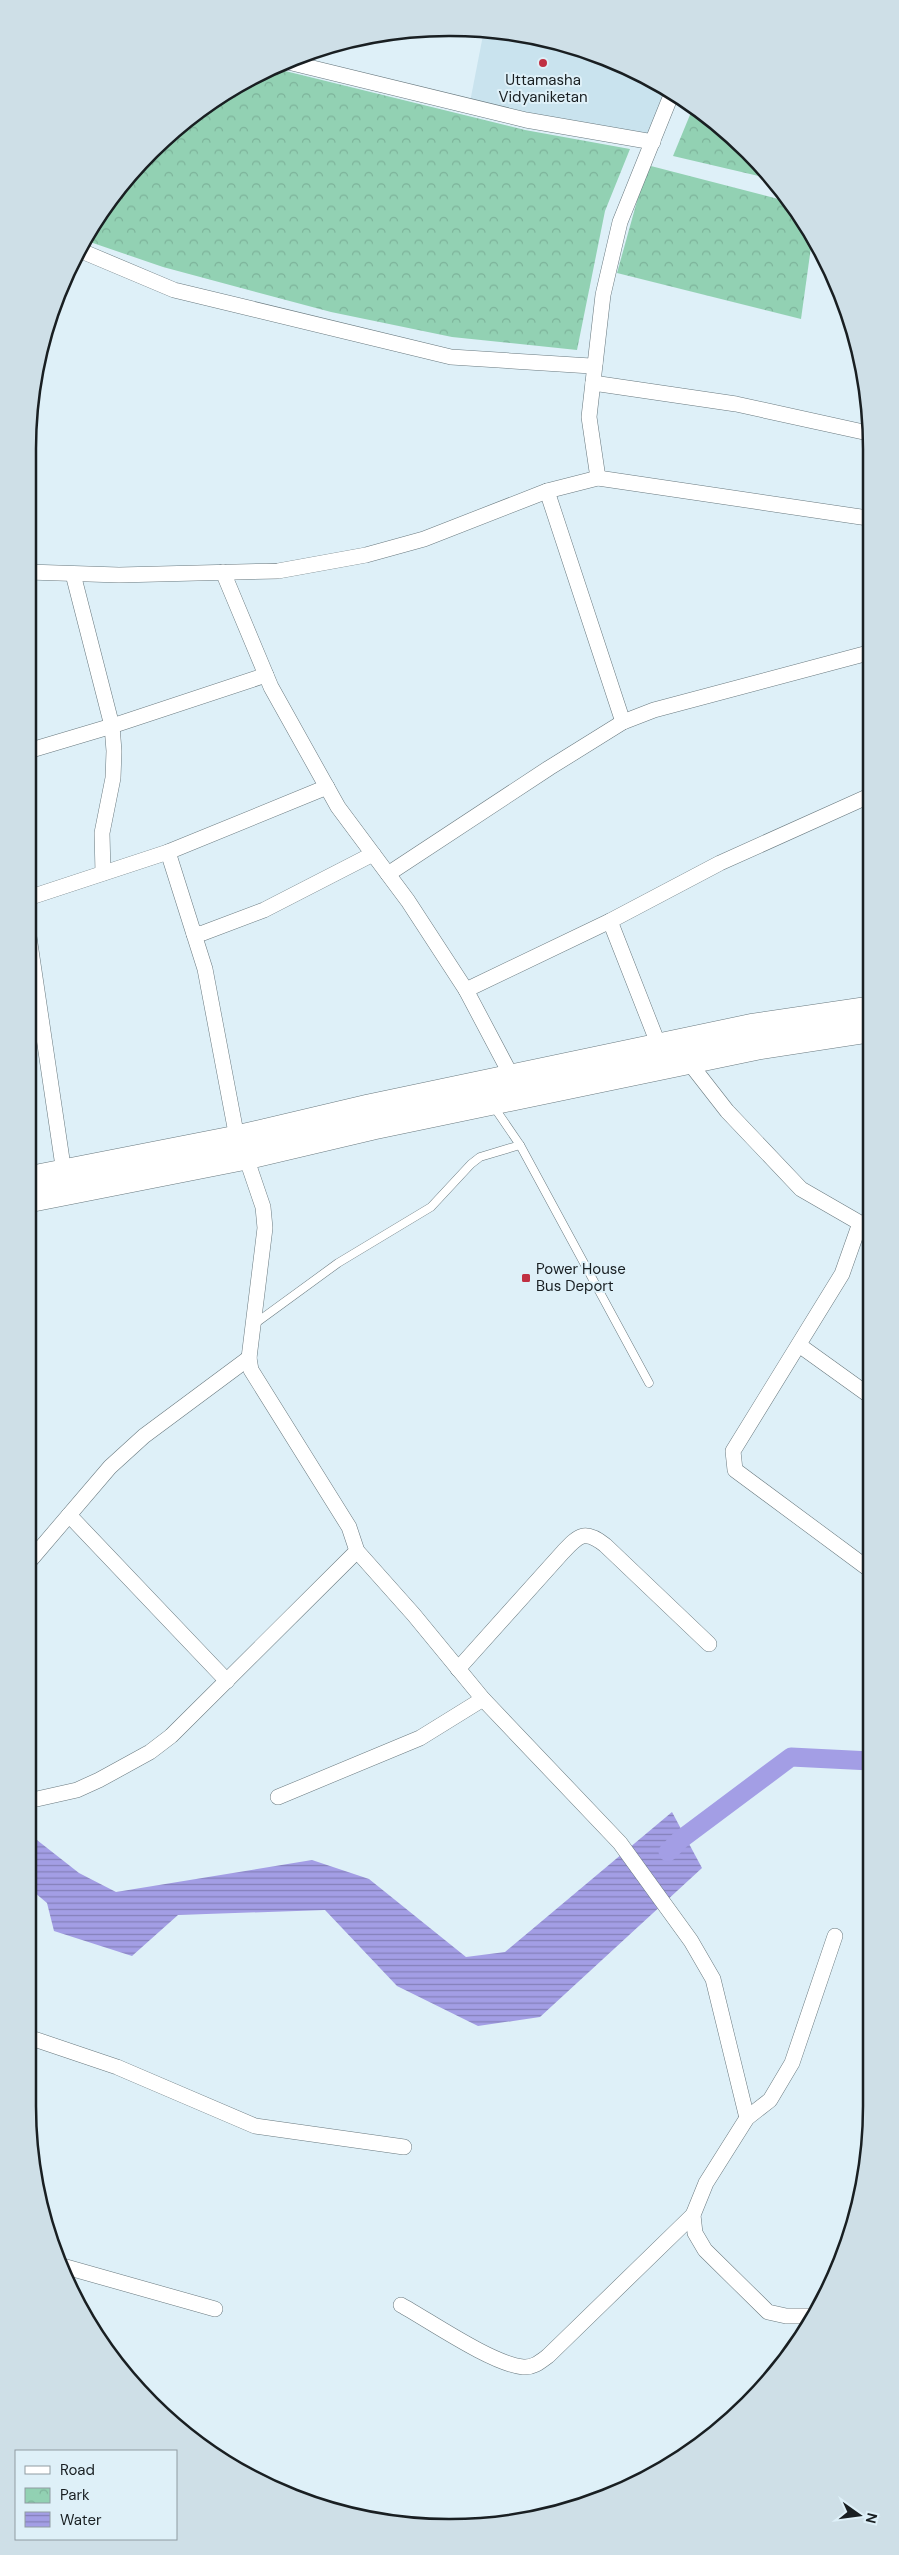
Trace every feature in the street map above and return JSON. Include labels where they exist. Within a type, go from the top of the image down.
[{"type":"highway","points":[[36,1178],[242,1147],[491,1103],[687,1051],[754,1026],[863,1009]]},
{"type":"highway","points":[[36,1198],[242,1147],[369,1107],[659,1046],[687,1051],[758,1047],[863,1031]]},
{"type":"street","points":[[299,65],[526,120],[653,142]]},
{"type":"street","points":[[598,478],[589,418],[604,295],[620,222],[669,100]]},
{"type":"street","points":[[86,253],[174,290],[451,357],[591,366],[595,363]]},
{"type":"street","points":[[593,383],[736,404],[862,432]]},
{"type":"street","points":[[36,572],[119,575],[278,571],[366,555],[424,539],[547,491],[598,478],[863,517]]},
{"type":"street","points":[[547,491],[623,722]]},
{"type":"street","points":[[223,572],[266,675],[338,807],[388,874],[466,990],[512,1077]]},
{"type":"street","points":[[73,574],[112,726],[113,778],[102,833],[103,873]]},
{"type":"street","points":[[388,874],[549,768],[623,722],[654,710],[863,654]]},
{"type":"street","points":[[36,749],[112,726],[266,675]]},
{"type":"street","points":[[36,895],[168,852],[327,787]]},
{"type":"street","points":[[466,990],[610,921],[720,863],[863,799]]},
{"type":"street","points":[[168,852],[205,969],[242,1147],[264,1207],[265,1228],[249,1358],[251,1370],[349,1526],[357,1551],[483,1699],[620,1843],[691,1941],[713,1979],[747,2118]]},
{"type":"street","points":[[194,934],[203,933],[264,910],[373,854]]},
{"type":"street","points":[[610,921],[659,1046]]},
{"type":"street","points":[[36,984],[64,1173]]},
{"type":"street","points":[[687,1051],[727,1111],[801,1189],[860,1223],[842,1274],[733,1451],[735,1470],[863,1565]]},
{"type":"street","points":[[798,1345],[863,1391]]},
{"type":"street","points":[[36,1554],[110,1467],[144,1436],[249,1358]]},
{"type":"street","points":[[69,1515],[227,1681]]},
{"type":"street","points":[[458,1669],[574,1540],[583,1535],[593,1536],[605,1545],[709,1644]]},
{"type":"street","points":[[36,1799],[77,1790],[150,1752],[171,1736],[357,1551]]},
{"type":"street","points":[[278,1797],[420,1738],[483,1699]]},
{"type":"street","points":[[402,2305],[496,2358],[523,2367],[535,2365],[548,2356],[693,2215],[706,2183],[747,2118],[770,2100],[780,2087],[792,2063],[835,1936]]},
{"type":"street","points":[[36,2040],[117,2067],[255,2126],[404,2147]]},
{"type":"street","points":[[693,2215],[695,2233],[705,2250],[768,2312],[786,2316],[805,2316]]},
{"type":"street","points":[[70,2268],[215,2308]]},
{"type":"lane","points":[[491,1103],[520,1144],[649,1383]]},
{"type":"lane","points":[[253,1325],[338,1263],[431,1207],[471,1164],[480,1158],[520,1144]]},
{"type":"shaded area","name":"Uttamasha Vidyaniketan","points":[[483,38],[530,44],[582,58],[632,79],[666,98],[651,136],[470,102]]},
{"type":"green space","points":[[285,71],[525,130],[630,149],[605,211],[577,350],[452,337],[331,312],[163,267],[92,243],[106,220],[139,177],[177,139],[220,106]]},
{"type":"green space","points":[[690,114],[722,139],[759,176],[673,156]]},
{"type":"green space","points":[[647,165],[778,199],[811,250],[801,319],[617,273]]},
{"type":"water","points":[[672,1812],[702,1868],[540,2017],[478,2026],[397,1986],[325,1910],[178,1915],[132,1956],[54,1931],[47,1903],[36,1894],[36,1839],[79,1873],[116,1892],[312,1860],[369,1879],[466,1957],[505,1952]]},
{"type":"waterway","points":[[668,1852],[680,1840],[791,1757],[863,1761]]},
{"type":"place","name":"Uttamasha Vidyaniketan","points":[[543,63]]},
{"type":"place","name":"Power House Bus Deport","points":[[526,1278]]}]
